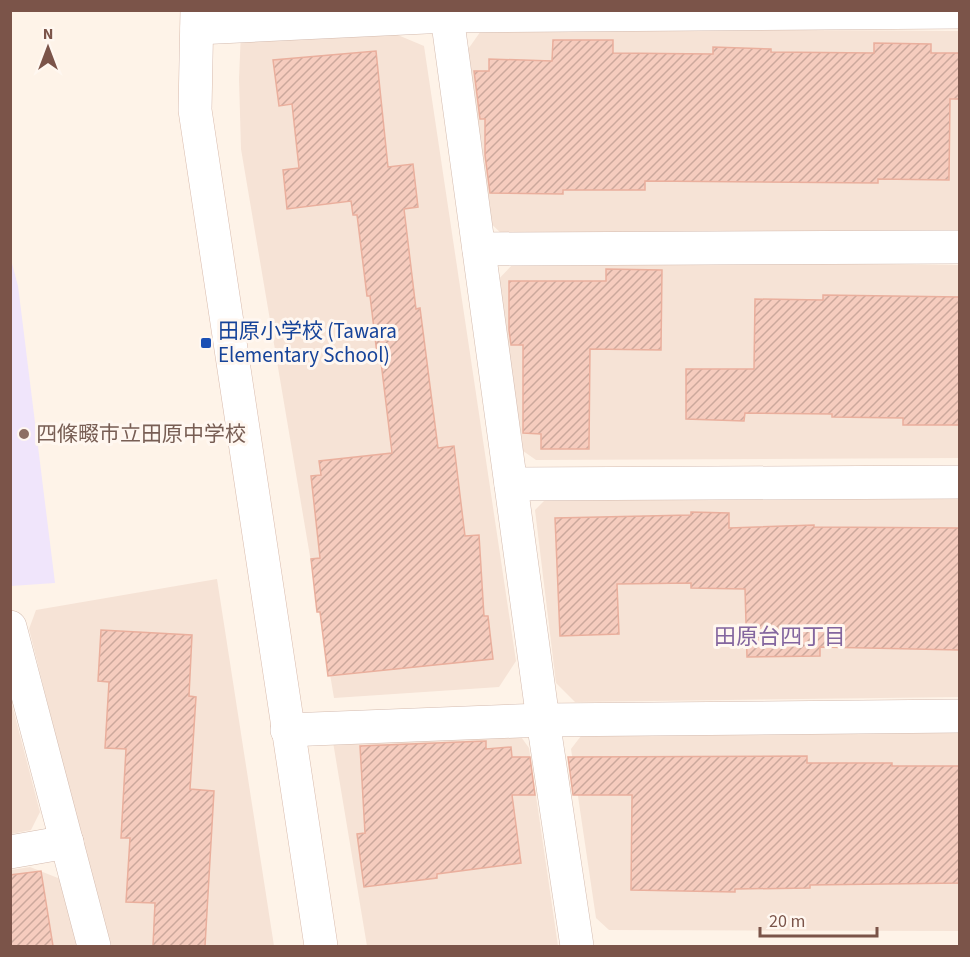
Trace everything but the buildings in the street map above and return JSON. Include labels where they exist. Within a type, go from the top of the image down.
[{"type":"street","points":[[321,946],[195,110],[197,19],[960,12]]},
{"type":"street","points":[[447,16],[543,720],[577,946]]},
{"type":"street","points":[[479,249],[960,247]]},
{"type":"street","points":[[511,484],[960,482]]},
{"type":"street","points":[[10,627],[94,946]]},
{"type":"street","points":[[287,730],[543,720],[960,716]]},
{"type":"street","points":[[10,852],[67,842]]},
{"type":"shaded area","points":[[483,28],[959,31],[959,234],[503,235],[485,218],[464,55]]},
{"type":"shaded area","points":[[241,31],[393,33],[424,46],[516,661],[499,687],[334,698],[241,149],[239,79]]},
{"type":"shaded area","name":"四條畷市立田原中学校","points":[[10,256],[18,286],[55,583],[11,586]]},
{"type":"shaded area","points":[[516,261],[959,265],[959,458],[536,460],[516,446],[493,285]]},
{"type":"shaded area","points":[[959,497],[959,697],[575,702],[556,683],[535,510],[546,499]]},
{"type":"shaded area","points":[[217,579],[274,946],[108,946],[29,629],[36,610]]},
{"type":"shaded area","points":[[10,697],[40,812],[31,830],[11,834]]},
{"type":"shaded area","points":[[514,727],[529,748],[558,946],[367,946],[332,736]]},
{"type":"shaded area","points":[[959,730],[959,931],[609,930],[596,918],[571,749],[584,732]]},
{"type":"shaded area","points":[[30,867],[63,880],[77,946],[11,946],[11,870]]},
{"type":"place","name":"田原小学校 (Tawara Elementary School)","points":[[206,343]]},
{"type":"place","name":"四條畷市立田原中学校","points":[[24,434]]},
{"type":"district","name":"田原台四丁目","points":[[780,637]]}]
